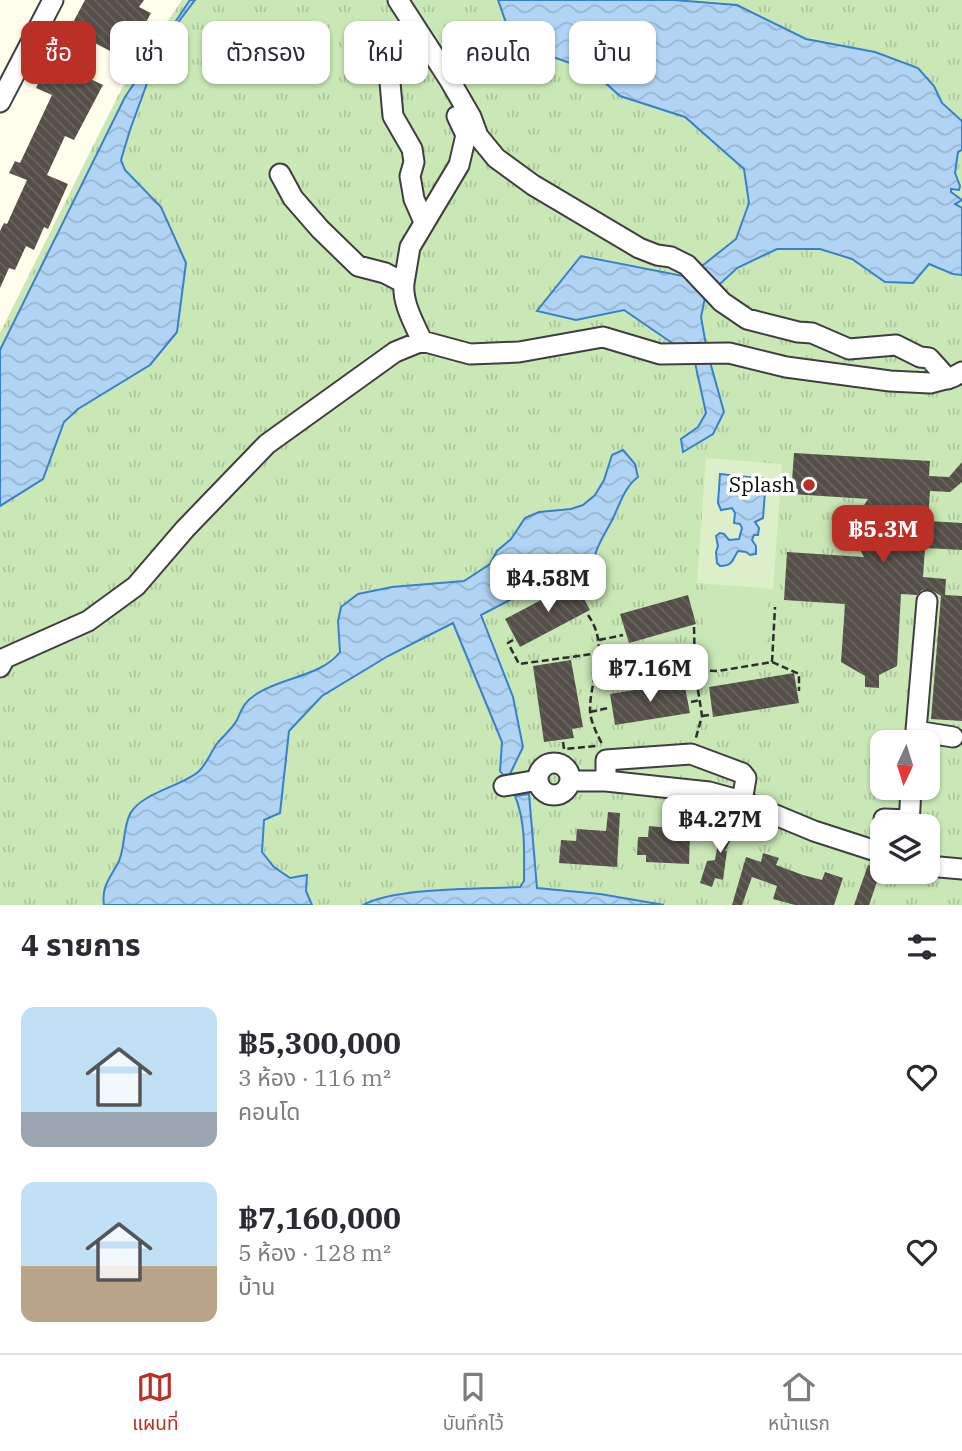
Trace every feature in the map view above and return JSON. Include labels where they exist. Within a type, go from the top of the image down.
[{"type":"street","points":[[0,102],[53,0]]},
{"type":"street","points":[[389,0],[466,135],[459,165],[410,247],[403,288],[410,316],[422,341]]},
{"type":"street","points":[[398,0],[449,79],[471,117],[478,136],[496,158],[533,186],[639,248],[656,255],[671,257],[687,265],[722,302],[747,319],[812,333],[849,349],[895,345],[920,357],[929,358],[955,375]]},
{"type":"street","points":[[390,84],[393,116],[412,149],[414,162],[410,176],[414,199],[424,222]]},
{"type":"street","points":[[280,174],[293,198],[358,266],[384,273],[404,283]]},
{"type":"street","points":[[0,667],[5,658],[88,621],[136,586],[185,529],[267,444],[395,352],[422,341],[470,354],[519,352],[603,337],[660,354],[729,354],[839,376],[930,383],[955,375]]},
{"type":"street","points":[[916,730],[928,601]]},
{"type":"street","points":[[940,737],[953,737]]},
{"type":"street","points":[[606,781],[604,753],[691,754],[742,773],[746,778],[742,801]]},
{"type":"street","points":[[504,786],[532,781],[544,765],[556,762],[567,769],[570,781],[606,781],[709,792],[742,801],[814,831],[870,849]]},
{"type":"street","points":[[940,867],[962,869]]},
{"type":"path","points":[[772,662],[775,607]]},
{"type":"path","points":[[562,742],[564,749],[604,753],[590,712],[600,653],[595,626],[588,615]]},
{"type":"path","points":[[691,754],[702,716],[695,670],[694,627]]},
{"type":"path","points":[[598,641],[623,635]]},
{"type":"path","points":[[513,640],[508,643],[519,664],[600,653]]},
{"type":"path","points":[[595,680],[695,670],[718,671],[772,662],[799,674],[799,691]]},
{"type":"path","points":[[691,702],[700,700]]},
{"type":"path","points":[[590,712],[608,708]]},
{"type":"path","points":[[702,716],[709,715]]},
{"type":"green space","points":[[182,0],[962,0],[962,905],[0,905],[0,333],[125,84],[188,84],[188,21],[168,21]]},
{"type":"green space","points":[[706,458],[782,464],[773,589],[697,583]]},
{"type":"green space","points":[[706,584],[769,589],[765,648],[702,644]]},
{"type":"water","points":[[190,0],[195,0],[179,21],[176,21]]},
{"type":"water","points":[[498,0],[674,0],[737,5],[806,39],[875,52],[918,68],[934,86],[942,103],[962,121],[962,150],[958,152],[955,173],[960,186],[959,190],[951,189],[951,192],[962,200],[955,204],[962,208],[962,275],[929,264],[913,283],[885,282],[852,259],[820,249],[777,249],[737,268],[705,298],[701,317],[707,351],[724,412],[713,434],[683,452],[681,439],[698,427],[706,413],[694,358],[624,310],[576,320],[537,311],[581,256],[688,277],[736,239],[749,203],[744,169],[685,117],[620,96],[607,84],[656,84],[656,21],[569,21],[569,63],[555,58],[555,21],[505,21]]},
{"type":"water","points":[[134,84],[147,84],[121,160],[125,170],[161,207],[186,263],[177,332],[150,365],[78,409],[64,422],[43,479],[0,506],[0,350]]},
{"type":"water","points":[[623,450],[635,464],[638,477],[622,499],[598,548],[589,574],[565,571],[481,615],[513,697],[523,747],[510,774],[503,775],[500,771],[502,742],[453,623],[388,656],[322,696],[289,731],[280,813],[264,820],[262,852],[274,867],[290,878],[307,875],[306,891],[312,905],[104,905],[105,887],[119,861],[128,819],[135,807],[152,795],[198,772],[251,698],[265,689],[311,672],[332,660],[340,652],[338,621],[341,607],[358,594],[392,587],[464,581],[490,564],[497,551],[511,539],[525,518],[539,512],[583,505],[595,495],[604,480],[612,455]]},
{"type":"water","points":[[720,474],[766,479],[763,518],[755,522],[759,528],[758,535],[754,535],[752,540],[756,546],[756,554],[738,551],[730,564],[724,566],[717,563],[716,536],[720,533],[729,540],[739,539],[742,528],[740,524],[734,523],[735,513],[732,508],[721,510],[718,503]]},
{"type":"water","points":[[529,794],[537,888],[600,894],[664,905],[363,905],[377,899],[416,892],[520,887],[524,881],[524,838],[515,796]]},
{"type":"building","points":[[85,0],[144,0],[139,7],[151,13],[147,21],[110,21],[110,51],[96,44],[96,21],[74,21]]},
{"type":"building","points":[[96,82],[103,85],[74,140],[65,136],[47,175],[68,184],[48,229],[44,227],[34,250],[26,246],[15,270],[9,268],[0,288],[0,231],[4,223],[7,224],[27,180],[9,173],[15,161],[20,163],[52,95],[36,88],[38,84],[96,84]]},
{"type":"building","points":[[794,453],[930,461],[929,476],[949,477],[962,462],[962,482],[950,492],[930,491],[928,521],[962,523],[962,550],[925,548],[923,577],[946,579],[945,595],[962,596],[962,721],[931,719],[941,596],[933,591],[922,590],[917,595],[901,594],[897,666],[879,675],[879,688],[865,687],[865,676],[841,662],[845,604],[784,600],[787,552],[864,557],[855,541],[859,513],[868,499],[791,494]]},
{"type":"building","points":[[575,582],[590,610],[520,647],[505,619]]},
{"type":"building","points":[[688,595],[696,624],[629,643],[620,614]]},
{"type":"building","points":[[571,660],[583,727],[572,729],[574,738],[544,742],[533,666]]},
{"type":"building","points":[[794,673],[799,703],[713,717],[709,687]]},
{"type":"building","points":[[684,682],[690,713],[615,725],[610,694]]},
{"type":"building","points":[[608,812],[620,813],[617,867],[559,863],[561,840],[576,841],[577,829],[606,831]]},
{"type":"building","points":[[739,813],[744,815],[725,851],[723,880],[715,878],[712,887],[700,883],[707,861],[715,860],[719,837]]},
{"type":"building","points":[[649,826],[682,829],[682,835],[690,835],[689,864],[646,862],[646,855],[637,855],[638,837],[648,837]]},
{"type":"building","points":[[763,853],[779,858],[776,865],[803,875],[822,880],[825,872],[843,878],[834,905],[795,905],[773,899],[777,886],[752,877],[742,905],[732,905],[746,857],[761,862]]},
{"type":"building","points":[[868,865],[870,884],[876,884],[869,905],[854,905]]},
{"type":"place","name":"Splash","points":[[809,485]]}]
